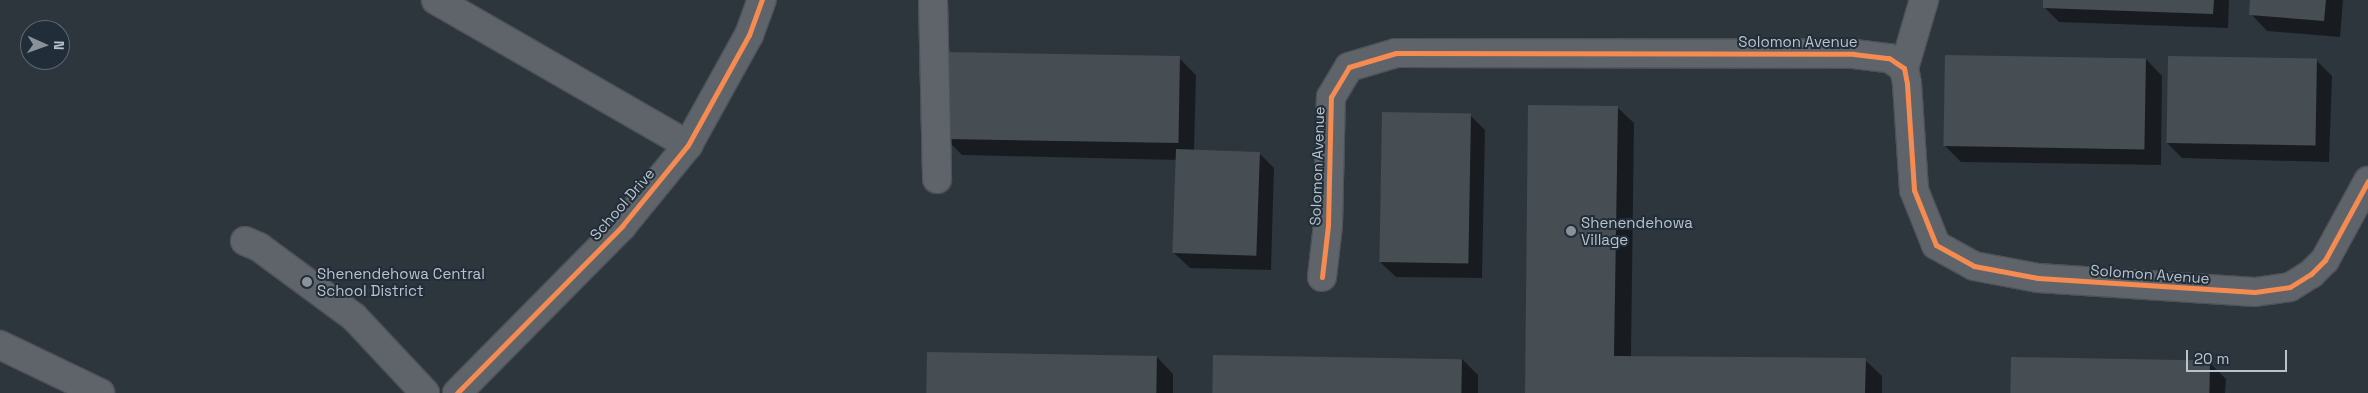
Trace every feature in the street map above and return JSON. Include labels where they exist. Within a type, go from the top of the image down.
[{"type":"street","points":[[436,0],[688,145]]},
{"type":"street","name":"School Drive","points":[[457,393],[622,226],[688,145],[749,35],[762,0]]},
{"type":"street","points":[[933,0],[937,179]]},
{"type":"street","points":[[1904,68],[1924,0]]},
{"type":"street","name":"Solomon Avenue","points":[[1322,277],[1328,225],[1332,97],[1349,67],[1396,53],[1824,54],[1889,58],[1904,68],[1908,84],[1914,190],[1936,245],[1974,266],[2038,278],[2196,290],[2255,292],[2290,287],[2311,274],[2325,260],[2368,181]]},
{"type":"street","points":[[245,240],[259,247],[354,317],[425,393]]},
{"type":"street","points":[[0,345],[100,393]]},
{"type":"building","points":[[2043,0],[2214,0],[2213,14],[2043,8]]},
{"type":"building","points":[[2250,0],[2326,0],[2324,21],[2249,15]]},
{"type":"building","points":[[946,52],[1180,56],[1178,143],[944,139]]},
{"type":"building","points":[[1945,55],[2146,59],[2144,149],[1943,146]]},
{"type":"building","points":[[2168,56],[2317,59],[2315,146],[2166,143]]},
{"type":"building","name":"Shenendehowa Village","points":[[1528,105],[1618,106],[1614,356],[1866,358],[1865,393],[1525,393]]},
{"type":"building","points":[[1382,112],[1471,114],[1468,264],[1379,262]]},
{"type":"building","points":[[1176,149],[1260,152],[1256,256],[1172,253]]},
{"type":"building","points":[[927,352],[1157,356],[1156,393],[926,393]]},
{"type":"building","points":[[1213,355],[1462,359],[1461,393],[1212,393]]},
{"type":"building","points":[[2011,357],[2210,360],[2209,393],[2010,393]]},
{"type":"cycle path","points":[[457,393],[622,226],[688,145],[749,35],[762,0]]},
{"type":"cycle path","points":[[1322,277],[1328,225],[1331,97],[1349,67],[1396,53],[1854,54],[1889,58],[1904,68],[1907,84],[1914,190],[1936,245],[1974,266],[2038,278],[2255,292],[2290,287],[2311,274],[2325,260],[2368,181]]},
{"type":"place","name":"Shenendehowa Village","points":[[1571,231]]},
{"type":"place","name":"Shenendehowa Central School District","points":[[307,282]]}]
